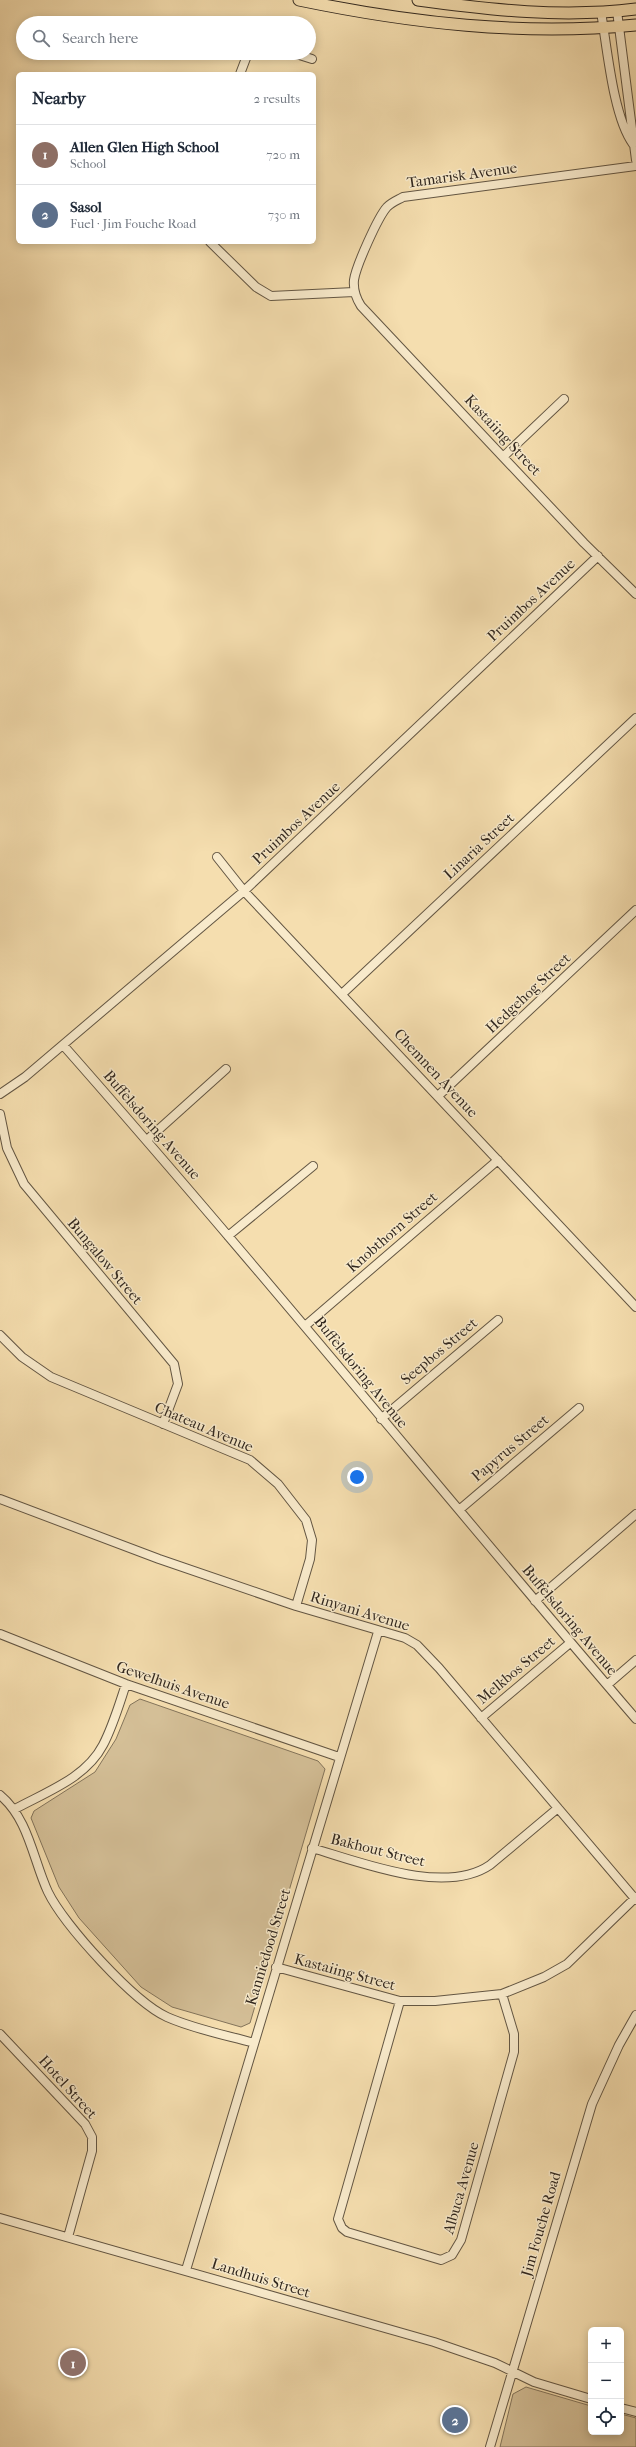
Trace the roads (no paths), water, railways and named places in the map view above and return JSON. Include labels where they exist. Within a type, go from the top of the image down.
[{"type":"main road","points":[[298,0],[388,17],[482,28],[603,27],[636,24]]},
{"type":"main road","points":[[418,0],[518,12],[601,12],[636,9]]},
{"type":"street","points":[[618,11],[635,136],[633,144],[636,160]]},
{"type":"street","points":[[601,12],[618,107],[628,138],[633,144]]},
{"type":"street","points":[[241,72],[245,60]]},
{"type":"street","name":"Tamarisk Avenue","points":[[354,292],[356,273],[381,216],[388,206],[403,197],[636,166]]},
{"type":"street","points":[[212,244],[256,287],[271,296],[354,292]]},
{"type":"street","name":"Kastaiing Street","points":[[354,292],[361,306],[598,556],[636,594]]},
{"type":"street","points":[[504,456],[564,399]]},
{"type":"street","name":"Pruimbos Avenue","points":[[0,1094],[13,1087],[244,891],[598,556]]},
{"type":"street","name":"Linaria Street","points":[[342,994],[636,718]]},
{"type":"street","name":"Chemnen Avenue","points":[[217,857],[244,891],[636,1308]]},
{"type":"street","name":"Hedgehog Street","points":[[438,1096],[636,910]]},
{"type":"street","name":"Buffelsdoring Avenue","points":[[63,1045],[147,1140],[305,1326],[534,1601],[636,1719]]},
{"type":"street","points":[[147,1140],[226,1069]]},
{"type":"street","name":"Bungalow Street","points":[[0,1114],[7,1148],[24,1184],[174,1364],[178,1384],[163,1424]]},
{"type":"street","name":"Knobthorn Street","points":[[305,1326],[498,1160]]},
{"type":"street","points":[[228,1236],[313,1166]]},
{"type":"street","name":"Seepbos Street","points":[[381,1419],[498,1320]]},
{"type":"street","name":"Chateau Avenue","points":[[0,1335],[22,1357],[51,1377],[250,1460],[278,1484],[298,1507],[310,1530],[312,1548],[296,1606]]},
{"type":"street","name":"Papyrus Street","points":[[459,1510],[579,1408]]},
{"type":"street","name":"Rinyani Avenue","points":[[0,1499],[159,1560],[296,1606],[378,1632],[398,1636],[417,1645],[636,1898]]},
{"type":"street","points":[[534,1601],[636,1514]]},
{"type":"street","name":"Kanniedood Street","points":[[186,2270],[339,1757],[378,1632]]},
{"type":"street","name":"Gewelhuis Avenue","points":[[0,1634],[126,1684],[339,1757]]},
{"type":"street","name":"Melkbos Street","points":[[481,1718],[570,1643]]},
{"type":"street","points":[[607,1685],[636,1660]]},
{"type":"street","points":[[14,1809],[69,1780],[89,1766],[104,1744],[126,1684]]},
{"type":"street","points":[[0,1796],[14,1809],[48,1891],[59,1912],[131,1992],[166,2017],[254,2043]]},
{"type":"street","name":"Bakhout Street","points":[[312,1848],[409,1875],[466,1875],[481,1871],[490,1865],[558,1808]]},
{"type":"street","name":"Kastaiing Street","points":[[276,1967],[400,2001],[442,2000],[502,1994],[552,1974],[567,1964],[636,1898]]},
{"type":"street","name":"Albuca Avenue","points":[[400,2001],[338,2219],[342,2228],[347,2232],[441,2260],[452,2255],[461,2240],[514,2052],[514,2034],[502,1994]]},
{"type":"street","name":"Jim Fouche Road","points":[[490,2447],[592,2104],[619,2045],[636,2015]]},
{"type":"street","name":"Hotel Street","points":[[0,2034],[75,2112],[92,2138],[92,2151],[68,2237]]},
{"type":"street","name":"Landhuis Street","points":[[0,2218],[186,2270],[312,2309],[434,2342],[513,2371],[534,2382],[588,2398]]},
{"type":"street","points":[[624,2409],[636,2412]]},
{"type":"place","name":"Allen Glen High School","points":[[73,2363]]},
{"type":"place","name":"Sasol","points":[[455,2420]]}]
